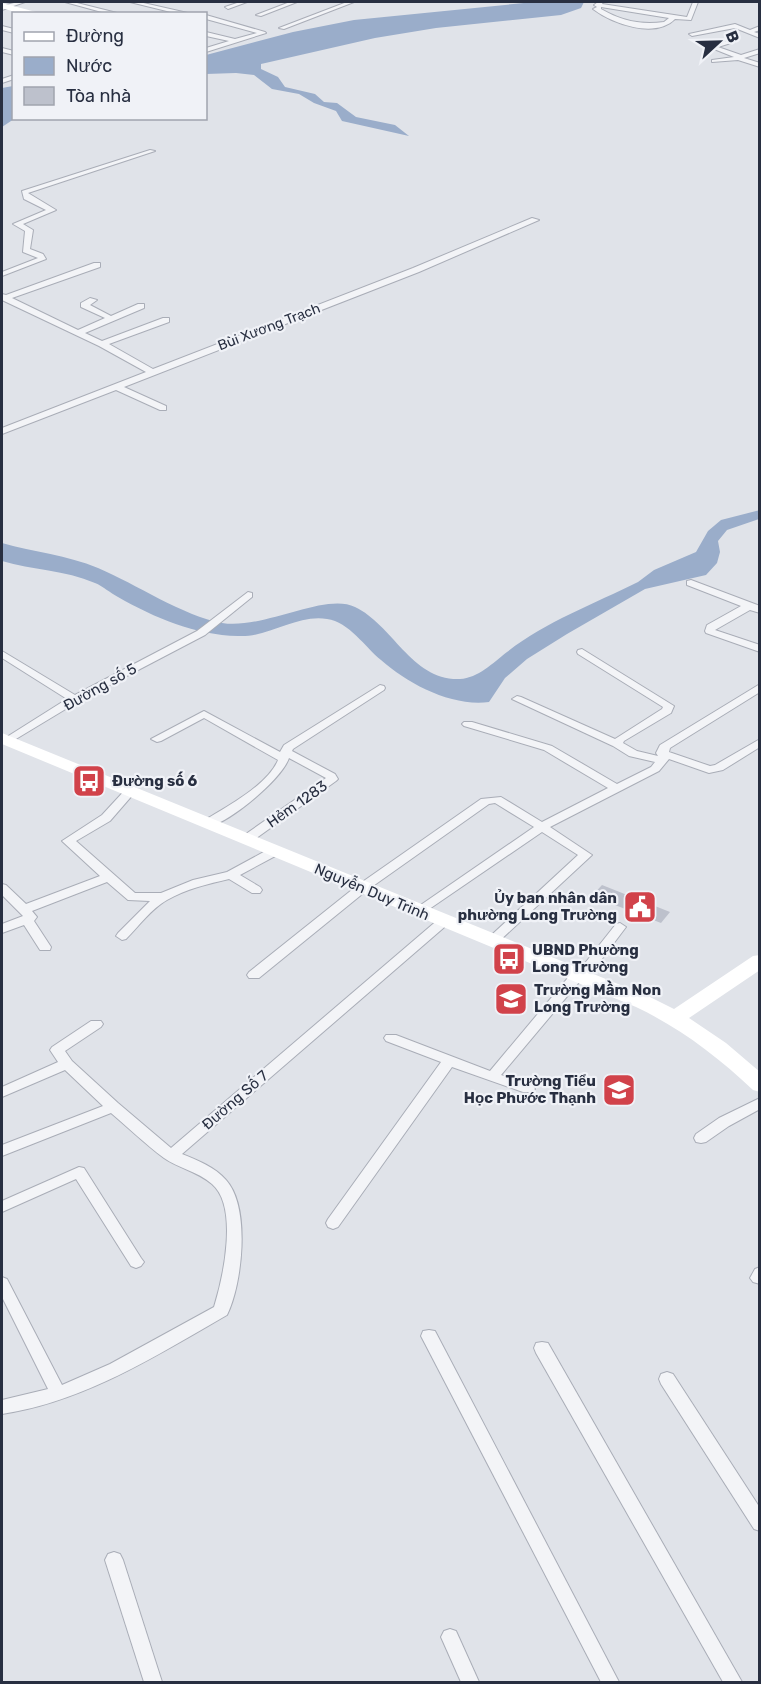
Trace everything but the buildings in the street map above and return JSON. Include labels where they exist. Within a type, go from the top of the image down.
[{"type":"main road","points":[[3,7],[24,12]]},
{"type":"main road","name":"Nguyễn Duy Trinh","points":[[4,739],[676,1017],[721,1050],[759,1085]]},
{"type":"main road","points":[[676,1017],[757,965]]},
{"type":"street","points":[[3,7],[22,2]]},
{"type":"street","points":[[68,2],[110,12]]},
{"type":"street","points":[[133,2],[180,12]]},
{"type":"street","points":[[228,7],[244,2]]},
{"type":"street","points":[[259,15],[294,2]]},
{"type":"street","points":[[282,28],[351,2]]},
{"type":"street","points":[[673,17],[666,24],[636,27],[622,23],[596,9],[603,4],[689,19],[695,2]]},
{"type":"street","points":[[207,17],[263,33],[207,50]]},
{"type":"street","points":[[692,34],[735,26],[759,36]]},
{"type":"street","points":[[749,31],[759,28]]},
{"type":"street","points":[[207,34],[236,42]]},
{"type":"street","points":[[729,42],[712,47],[759,65]]},
{"type":"street","points":[[714,61],[759,51]]},
{"type":"street","points":[[2,274],[42,259],[26,250],[29,231],[17,224],[51,208],[27,197],[24,192],[152,151]]},
{"type":"street","name":"Bùi Xương Trạch","points":[[2,431],[416,270],[535,220]]},
{"type":"street","points":[[3,297],[97,265]]},
{"type":"street","points":[[3,297],[102,344],[152,372]]},
{"type":"street","points":[[93,300],[84,305],[110,318]]},
{"type":"street","points":[[77,333],[141,306]]},
{"type":"street","points":[[102,344],[166,320]]},
{"type":"street","points":[[116,386],[163,408]]},
{"type":"street","points":[[691,583],[759,610]]},
{"type":"street","name":"Đường số 5","points":[[4,739],[198,635],[248,595]]},
{"type":"street","points":[[748,606],[711,627],[710,631],[759,649]]},
{"type":"street","points":[[582,652],[669,706],[667,711],[617,744]]},
{"type":"street","points":[[2,654],[75,699]]},
{"type":"street","points":[[418,911],[542,827],[656,769],[664,747],[759,687]]},
{"type":"street","points":[[209,823],[245,800],[270,779],[288,747],[380,688]]},
{"type":"street","points":[[517,699],[617,744],[633,754],[662,757],[709,770],[719,768],[759,742]]},
{"type":"street","points":[[157,739],[204,714],[285,755]]},
{"type":"street","points":[[468,724],[548,748],[618,789]]},
{"type":"street","name":"Hẻm 1283","points":[[247,839],[332,779],[331,776],[285,755]]},
{"type":"street","points":[[130,791],[106,818],[68,841],[132,897],[163,897]]},
{"type":"street","points":[[254,975],[362,888],[485,801],[497,799],[584,852],[586,858],[491,940]]},
{"type":"street","points":[[122,936],[163,897],[197,883],[231,874],[275,851]]},
{"type":"street","points":[[231,874],[256,890]]},
{"type":"street","points":[[2,929],[109,877]]},
{"type":"street","points":[[2,888],[27,915],[45,947]]},
{"type":"street","name":"Đường Số 7","points":[[171,1156],[444,921]]},
{"type":"street","points":[[492,1077],[620,927]]},
{"type":"street","points":[[2,1407],[24,1403],[104,1376],[221,1311],[228,1290],[234,1218],[225,1188],[204,1170],[171,1156],[112,1107],[67,1064],[57,1050],[96,1024]]},
{"type":"street","points":[[391,1038],[528,1089]]},
{"type":"street","points":[[333,1223],[449,1061]]},
{"type":"street","points":[[2,1092],[67,1064]]},
{"type":"street","points":[[701,1138],[724,1122],[759,1103]]},
{"type":"street","points":[[2,1151],[112,1107]]},
{"type":"street","points":[[2,1207],[79,1172],[136,1262]]},
{"type":"street","points":[[2,1283],[58,1392]]},
{"type":"street","points":[[429,1336],[610,1683]]},
{"type":"street","points":[[542,1348],[733,1683]]},
{"type":"street","points":[[667,1379],[759,1524]]},
{"type":"street","points":[[114,1560],[153,1683]]},
{"type":"street","points":[[450,1637],[470,1683]]},
{"type":"water","points":[[534,2],[584,2],[581,8],[561,15],[436,28],[375,38],[261,64],[261,69],[278,77],[285,87],[315,94],[324,102],[337,103],[356,117],[395,125],[409,136],[342,121],[336,111],[314,103],[299,94],[272,89],[254,75],[207,74],[207,55],[293,32],[354,20]]},
{"type":"water","points":[[12,86],[12,120],[2,127],[2,88]]},
{"type":"water","points":[[760,510],[759,519],[727,530],[718,541],[720,552],[717,563],[706,575],[645,589],[527,659],[505,678],[489,702],[475,703],[446,697],[417,685],[392,669],[350,630],[335,621],[316,618],[249,636],[222,635],[191,629],[161,618],[132,605],[98,584],[84,579],[2,561],[2,543],[74,560],[98,568],[192,614],[222,623],[238,624],[256,621],[327,604],[355,607],[381,626],[416,662],[429,671],[443,677],[460,679],[479,673],[522,641],[554,622],[638,582],[654,570],[696,552],[708,531],[721,520]]},
{"type":"place","name":"Đường số 6","points":[[89,781]]},
{"type":"place","name":"Ủy ban nhân dân phường Long Trường","points":[[640,907]]},
{"type":"place","name":"UBND Phường Long Trường","points":[[509,959]]},
{"type":"place","name":"Trường Mầm Non Long Trường","points":[[511,999]]},
{"type":"place","name":"Trường Tiểu Học Phước Thạnh","points":[[619,1090]]}]
